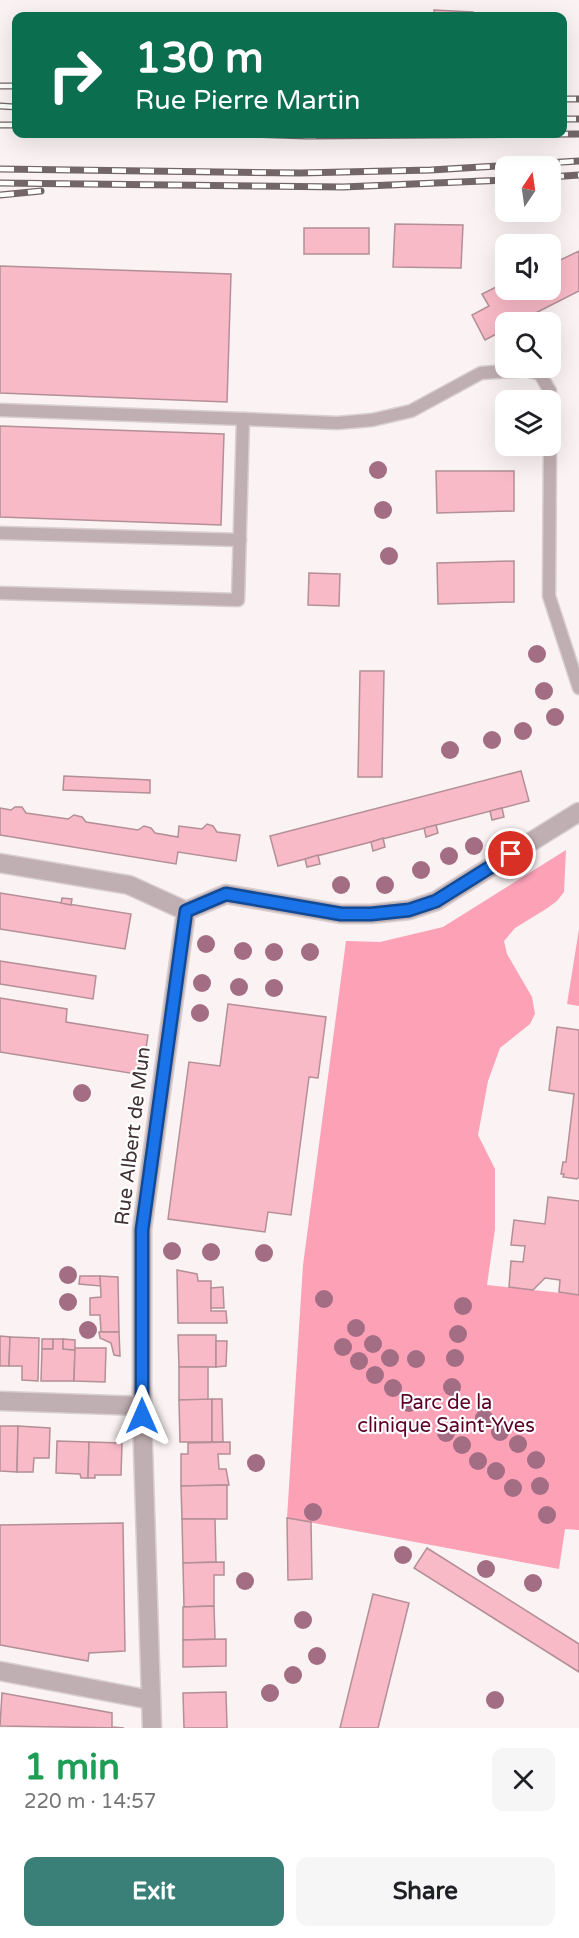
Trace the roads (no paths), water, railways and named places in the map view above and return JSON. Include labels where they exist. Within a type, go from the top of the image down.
[{"type":"street","points":[[0,863],[129,885],[186,911],[226,894],[341,914],[371,914],[409,910],[436,901],[574,821]]},
{"type":"street","name":"Rue Albert de Mun","points":[[152,1728],[142,1406],[142,1230],[186,911]]},
{"type":"street","points":[[0,1401],[142,1406]]},
{"type":"street","points":[[0,1671],[151,1700]]},
{"type":"lane","points":[[0,410],[337,423],[372,420],[411,411],[482,373],[527,370],[540,374],[549,390]]},
{"type":"lane","points":[[0,593],[238,600],[243,419]]},
{"type":"lane","points":[[550,456],[549,596],[579,688]]},
{"type":"lane","points":[[0,533],[240,540]]},
{"type":"railway","points":[[0,86],[12,86]]},
{"type":"railway","points":[[567,99],[579,99]]},
{"type":"railway","points":[[0,106],[12,107]]},
{"type":"railway","points":[[567,119],[579,119]]},
{"type":"railway","points":[[0,125],[12,125]]},
{"type":"railway","points":[[567,134],[579,134]]},
{"type":"railway","points":[[0,169],[300,173],[431,170],[579,161]]},
{"type":"railway","points":[[561,176],[579,175]]},
{"type":"railway","points":[[0,183],[343,187],[495,180]]},
{"type":"railway","points":[[0,195],[41,191]]},
{"type":"park label","name":"Parc de la clinique Saint-Yves","points":[[446,1414]]}]
